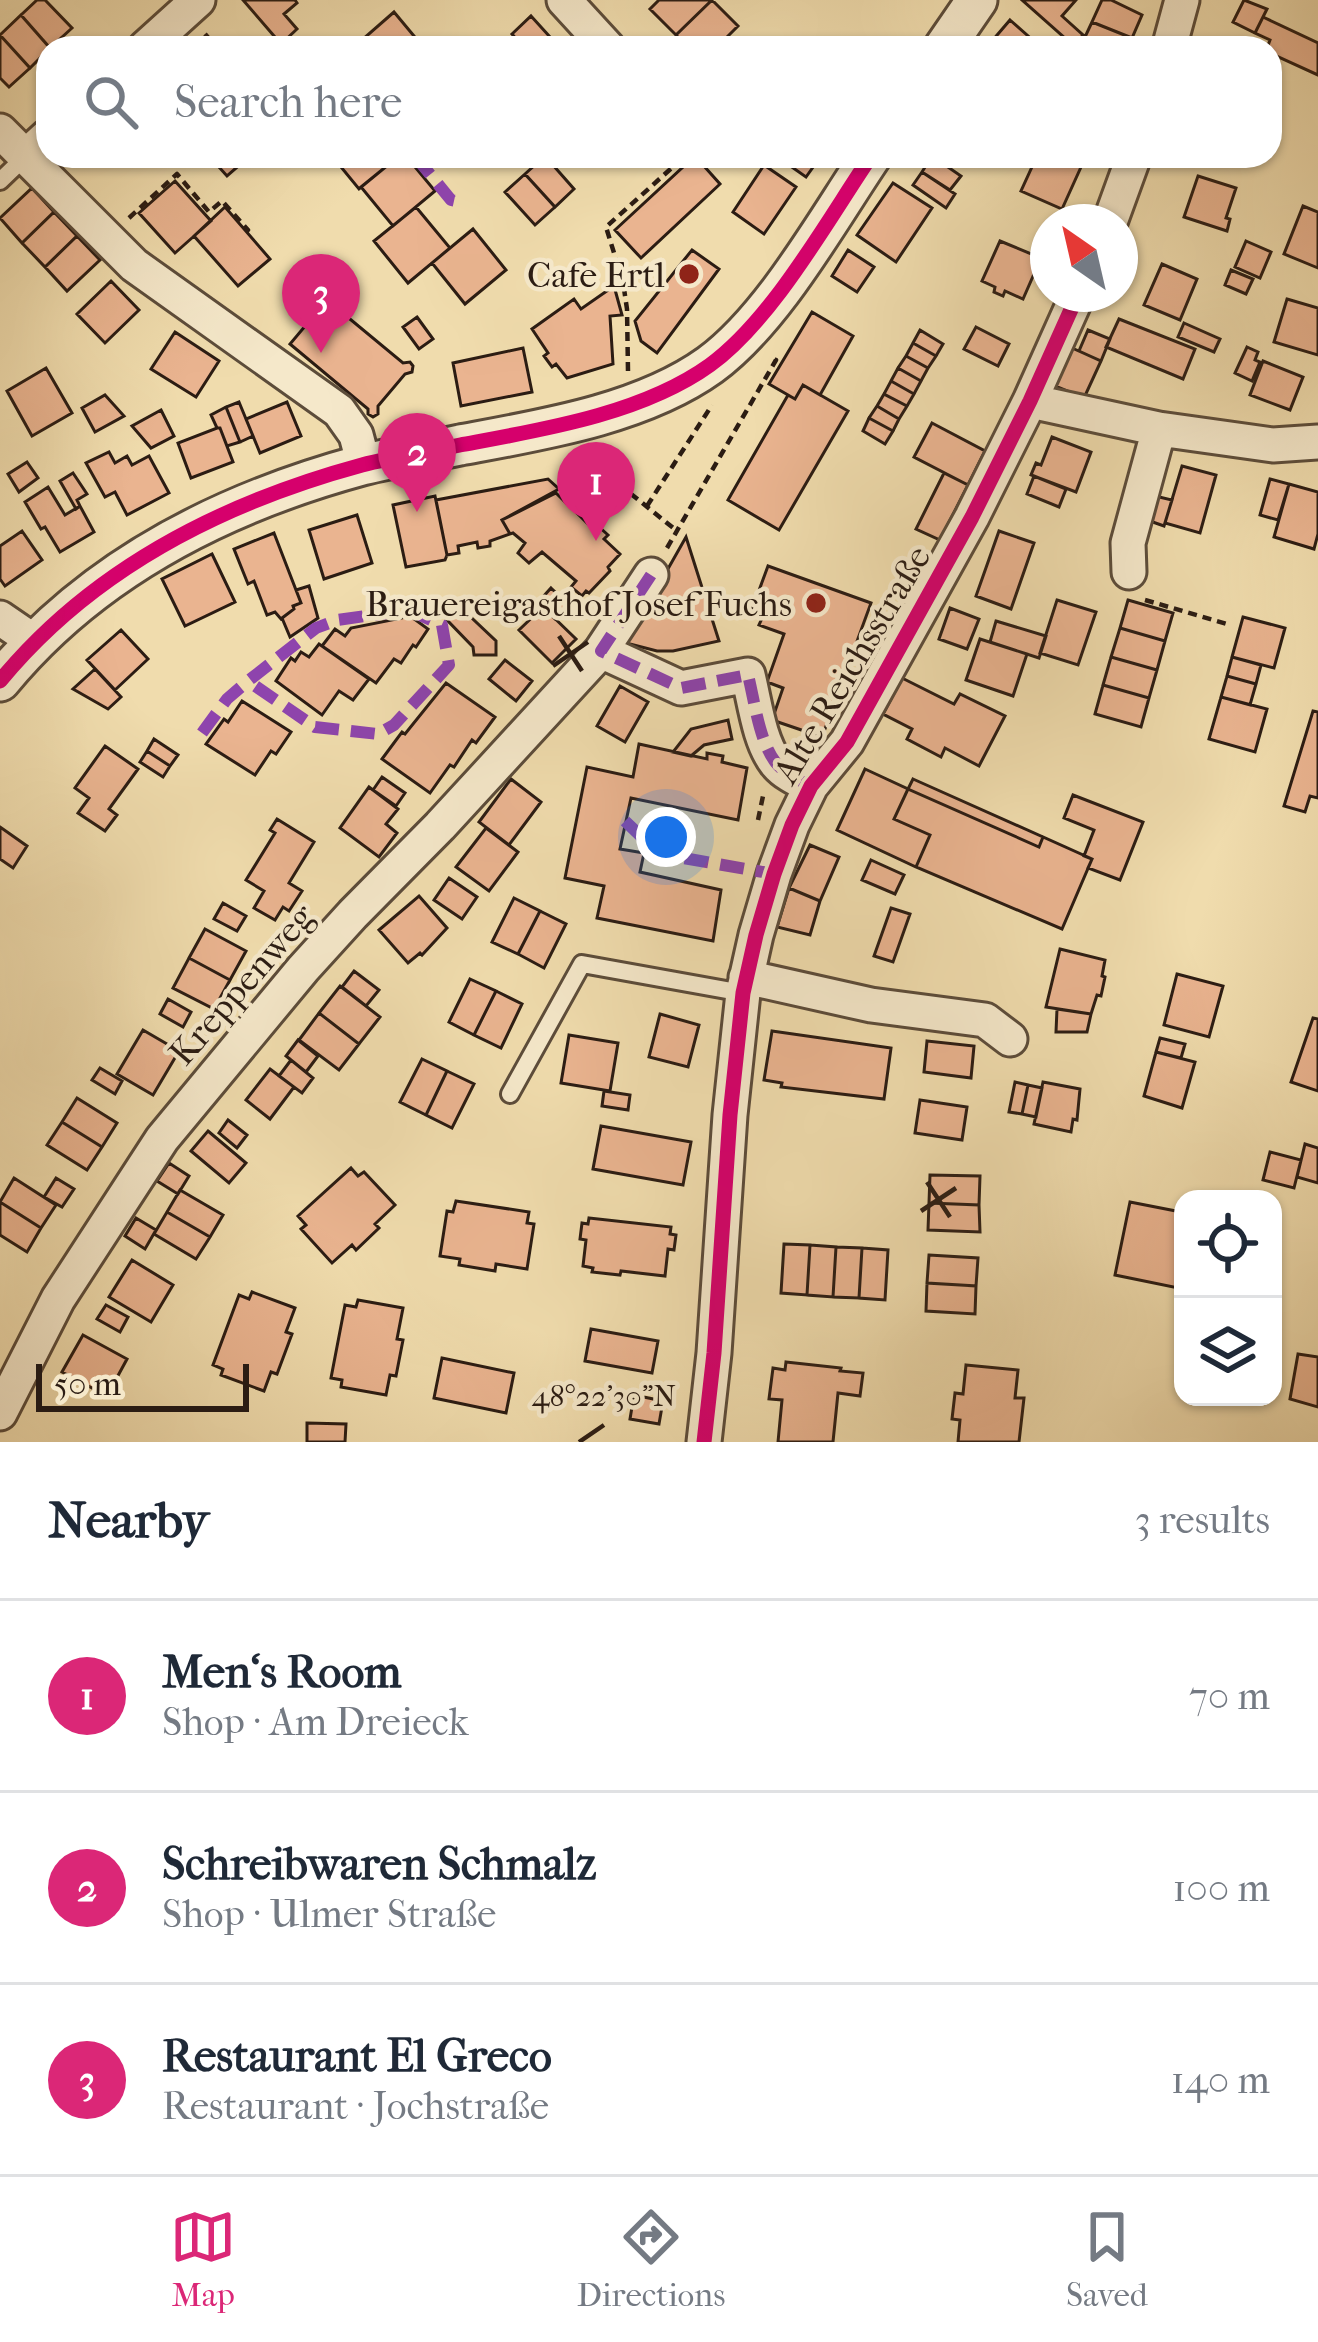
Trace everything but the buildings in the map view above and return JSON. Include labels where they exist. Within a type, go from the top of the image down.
[{"type":"street","points":[[158,36],[198,0]]},
{"type":"street","points":[[564,0],[597,36]]},
{"type":"street","points":[[952,36],[977,0]]},
{"type":"street","points":[[1172,36],[1183,0]]},
{"type":"street","points":[[0,131],[36,147]]},
{"type":"street","points":[[53,168],[106,238],[160,284],[339,411],[356,435],[364,464]]},
{"type":"street","points":[[0,681],[92,591],[161,544],[238,507],[364,464],[544,429],[680,383],[740,338],[863,168]]},
{"type":"street","points":[[1117,204],[1130,168]]},
{"type":"street","name":"Alte Reichsstraße","points":[[704,1442],[744,985],[774,874],[811,786],[847,742],[933,590],[1070,312]]},
{"type":"street","points":[[1030,401],[1160,429],[1273,445],[1318,442]]},
{"type":"street","points":[[1136,586],[1128,543],[1160,429]]},
{"type":"street","name":"Kreppenweg","points":[[0,1413],[58,1299],[162,1139],[341,928],[602,651],[651,575]]},
{"type":"street","points":[[0,618],[35,642]]},
{"type":"street","points":[[602,651],[681,688],[748,675],[776,763],[811,786]]},
{"type":"street","points":[[744,985],[985,1020],[1010,1039]]},
{"type":"lane","points":[[0,181],[36,148]]},
{"type":"lane","points":[[510,1094],[582,964],[744,985]]},
{"type":"path","points":[[628,404],[627,309],[606,227],[672,168]]},
{"type":"path","points":[[106,238],[177,174],[204,210],[209,212],[222,201],[246,232]]},
{"type":"path","points":[[651,575],[776,360],[740,338]]},
{"type":"path","points":[[646,506],[716,397]]},
{"type":"path","points":[[580,453],[677,531]]},
{"type":"path","points":[[1136,586],[1227,624]]},
{"type":"marked path","points":[[425,168],[451,200],[460,202]]},
{"type":"marked path","points":[[651,575],[601,651],[681,688],[748,675],[770,754],[784,770],[811,786]]},
{"type":"marked path","points":[[409,610],[442,625],[449,665],[394,725],[378,734],[315,727],[248,681],[316,628],[337,620],[409,610]]},
{"type":"marked path","points":[[202,733],[227,699],[248,681]]},
{"type":"marked path","points":[[625,821],[647,842],[672,856],[774,874]]},
{"type":"cycle path","points":[[0,681],[76,605],[118,573],[210,520],[362,465],[590,418],[683,382],[710,365],[756,322],[798,268],[863,168]]},
{"type":"cycle path","points":[[704,1442],[743,993],[774,874],[811,786],[847,742],[972,517],[1070,312]]},
{"type":"place","name":"Cafe Ertl","points":[[689,274]]},
{"type":"place","name":"Restaurant El Greco","points":[[321,353]]},
{"type":"place","name":"Schreibwaren Schmalz","points":[[417,512]]},
{"type":"place","name":"Men‘s Room","points":[[596,541]]},
{"type":"place","name":"Brauereigasthof Josef Fuchs","points":[[816,603]]}]
